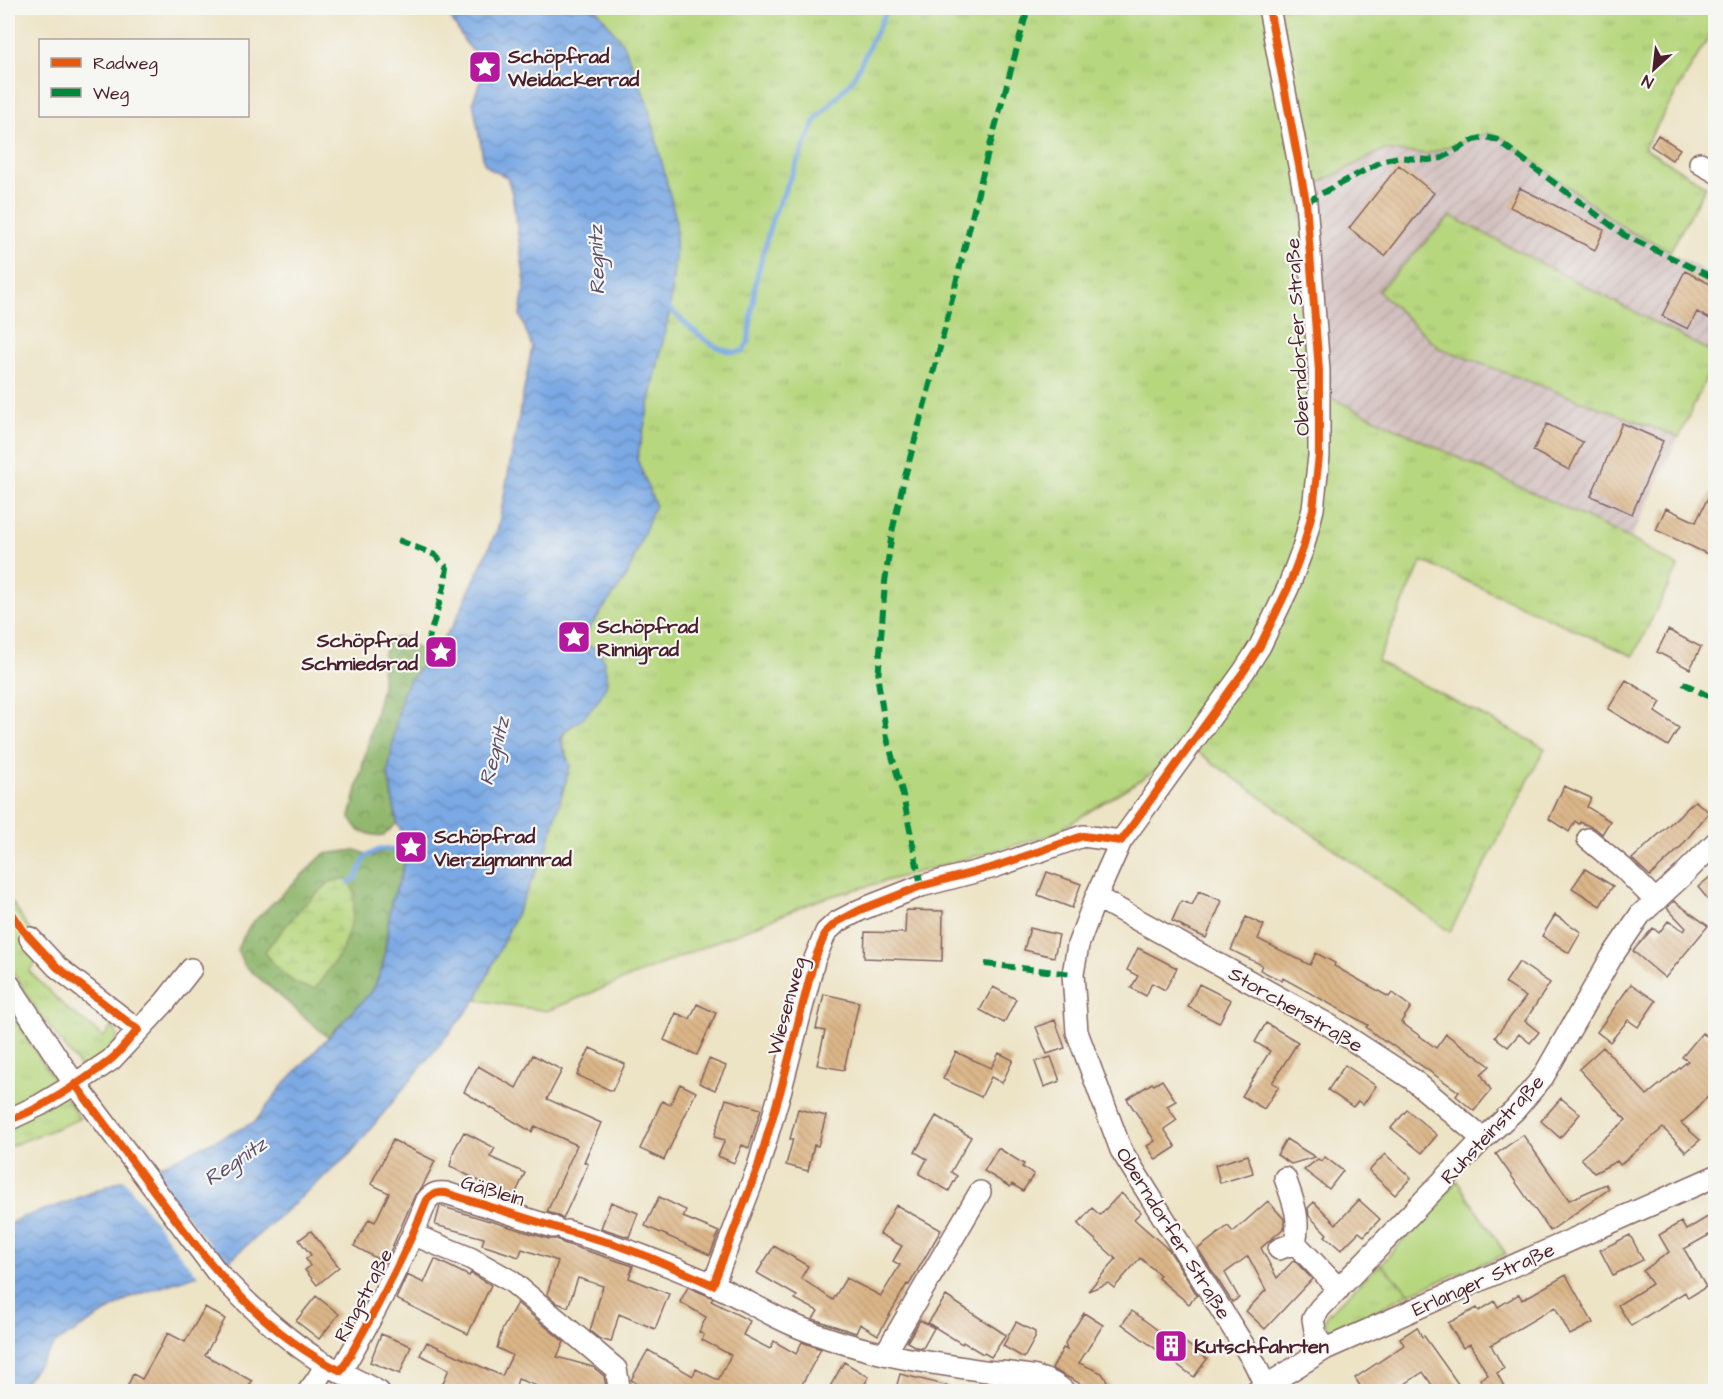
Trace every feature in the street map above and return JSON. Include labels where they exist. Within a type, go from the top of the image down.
[{"type":"street","name":"Oberndorfer Straße","points":[[1261,1388],[1246,1349],[1121,1150],[1077,1032],[1072,974],[1078,945],[1121,841],[1260,646],[1288,588],[1303,548],[1313,509],[1319,456],[1319,370],[1306,202],[1269,8]]},
{"type":"street","name":"Wiesenweg","points":[[713,1285],[758,1167],[814,961],[826,932],[837,922],[860,910],[921,886],[994,867],[1083,836],[1121,841]]},
{"type":"street","points":[[1588,839],[1623,868],[1656,901]]},
{"type":"street","name":"Ruhsteinstraße","points":[[1325,1349],[1316,1336],[1313,1320],[1320,1308],[1483,1139],[1515,1110],[1543,1077],[1611,958],[1640,915],[1716,842]]},
{"type":"street","name":"Storchenstraße","points":[[1096,897],[1329,1024],[1412,1079],[1483,1139]]},
{"type":"street","points":[[30,938],[57,968],[138,1030]]},
{"type":"street","points":[[8,1120],[40,1105],[111,1060],[165,1002],[191,969]]},
{"type":"street","points":[[8,983],[93,1109],[216,1271],[275,1329],[333,1367],[379,1392]]},
{"type":"street","name":"Erlanger Straße","points":[[1261,1388],[1325,1349],[1716,1176]]},
{"type":"street","points":[[1285,1178],[1296,1212],[1298,1230],[1287,1246],[1339,1289]]},
{"type":"street","name":"Gäßlein","points":[[414,1235],[428,1200],[439,1192],[446,1193],[649,1257],[834,1341],[885,1354],[1028,1376],[1047,1381],[1065,1392]]},
{"type":"street","points":[[885,1354],[980,1192]]},
{"type":"street","name":"Ringstraße","points":[[308,1392],[363,1332],[414,1235],[470,1258],[511,1281],[616,1369],[620,1392]]},
{"type":"shaded area","points":[[1488,133],[1501,137],[1627,230],[1715,276],[1715,354],[1451,216],[1439,348],[1679,437],[1631,539],[1329,397],[1299,193],[1383,149],[1427,154]]},
{"type":"green space","points":[[592,8],[1715,8],[1715,26],[1644,148],[1706,186],[1670,251],[1627,230],[1501,137],[1488,133],[1427,154],[1383,150],[1299,193],[1329,397],[1631,539],[1678,567],[1633,656],[1422,561],[1377,661],[1545,748],[1450,932],[1192,748],[1051,835],[821,899],[547,1011],[476,1000],[547,848],[568,756],[564,749],[564,733],[583,718],[594,647],[580,644],[655,505],[637,459],[670,309],[599,12]]},
{"type":"green space","points":[[1451,216],[1715,354],[1715,359],[1679,437],[1439,348],[1378,291]]},
{"type":"green space","points":[[399,637],[421,650],[430,660],[423,665],[388,773],[397,823],[383,836],[373,835],[358,830],[350,817],[382,687],[383,656],[389,640]]},
{"type":"green space","points":[[386,849],[405,858],[391,903],[383,966],[373,990],[328,1037],[244,965],[237,949],[250,925],[324,854],[356,850],[373,857]]},
{"type":"green space","points":[[347,878],[355,893],[352,921],[341,952],[315,989],[299,985],[280,971],[264,952],[299,910],[330,882]]},
{"type":"green space","points":[[8,896],[46,951],[29,971],[65,1007],[104,1037],[112,1026],[116,1033],[117,1039],[109,1051],[85,1069],[80,1067],[33,1005],[8,964]]},
{"type":"green space","points":[[8,1009],[80,1119],[8,1147]]},
{"type":"green space","points":[[1457,1181],[1506,1254],[1410,1293],[1381,1264]]},
{"type":"green space","points":[[1380,1264],[1410,1293],[1334,1332],[1327,1329],[1325,1321],[1327,1315]]},
{"type":"water","name":"Regnitz","points":[[445,8],[592,8],[599,12],[624,45],[648,105],[676,220],[670,309],[637,459],[655,505],[627,576],[581,643],[596,649],[602,655],[606,686],[589,712],[566,730],[562,736],[562,744],[570,766],[547,848],[476,1000],[350,1154],[222,1267],[131,1297],[56,1343],[17,1391],[8,1391],[8,1225],[20,1218],[63,1204],[173,1160],[255,1122],[283,1085],[373,990],[383,966],[391,903],[405,858],[404,836],[397,823],[388,773],[402,695],[408,682],[423,665],[431,660],[442,639],[453,626],[498,528],[532,347],[520,315],[525,282],[512,193],[507,177],[492,170],[484,163],[473,101],[482,76],[480,59],[465,42]]},
{"type":"pier","points":[[149,1166],[228,1266],[223,1270],[200,1278],[176,1250],[122,1177]]},
{"type":"building","points":[[1658,135],[1680,149],[1672,160],[1651,146]]},
{"type":"building","points":[[1399,165],[1434,193],[1385,256],[1349,228]]},
{"type":"building","points":[[1520,188],[1604,230],[1595,250],[1510,207]]},
{"type":"building","points":[[1685,271],[1716,287],[1716,322],[1697,312],[1688,329],[1662,316]]},
{"type":"building","points":[[1622,423],[1663,441],[1632,514],[1591,496]]},
{"type":"building","points":[[1547,424],[1583,442],[1569,470],[1533,451]]},
{"type":"building","points":[[1716,481],[1716,558],[1656,530],[1666,508],[1696,522]]},
{"type":"building","points":[[1668,630],[1701,647],[1690,669],[1657,652]]},
{"type":"building","points":[[1626,680],[1661,702],[1655,712],[1679,728],[1668,746],[1608,709]]},
{"type":"building","points":[[1564,786],[1591,798],[1587,807],[1610,821],[1602,834],[1596,829],[1575,821],[1569,832],[1549,819]]},
{"type":"building","points":[[1695,801],[1709,812],[1680,848],[1650,876],[1632,859]]},
{"type":"building","points":[[1585,869],[1613,886],[1600,906],[1572,888]]},
{"type":"building","points":[[1047,872],[1081,884],[1072,908],[1038,895]]},
{"type":"building","points":[[1716,872],[1716,909],[1698,887]]},
{"type":"building","points":[[1199,891],[1222,901],[1206,938],[1172,921],[1181,901],[1192,905]]},
{"type":"building","points":[[1674,901],[1708,926],[1665,978],[1633,951],[1653,928],[1659,933],[1668,921],[1684,931],[1686,928],[1667,908]]},
{"type":"building","points":[[906,910],[943,911],[942,961],[864,958],[865,932],[905,933]]},
{"type":"building","points":[[1555,915],[1581,932],[1569,953],[1542,936]]},
{"type":"building","points":[[1246,917],[1264,925],[1258,939],[1310,965],[1316,953],[1335,963],[1334,966],[1389,997],[1392,993],[1411,1007],[1401,1022],[1436,1048],[1446,1034],[1490,1066],[1481,1074],[1491,1090],[1474,1111],[1456,1096],[1459,1092],[1385,1042],[1366,1027],[1368,1025],[1283,978],[1282,981],[1260,970],[1262,965],[1231,950]]},
{"type":"building","points":[[1030,928],[1059,935],[1054,957],[1024,950]]},
{"type":"building","points":[[1138,948],[1177,968],[1165,990],[1152,983],[1146,996],[1131,988],[1138,976],[1127,970]]},
{"type":"building","points":[[1519,962],[1550,983],[1525,1021],[1539,1032],[1530,1043],[1519,1034],[1508,1047],[1495,1037],[1526,997],[1505,983]]},
{"type":"building","points":[[1199,984],[1231,1000],[1219,1023],[1188,1007]]},
{"type":"building","points":[[1631,984],[1656,1001],[1638,1027],[1628,1020],[1610,1042],[1597,1032]]},
{"type":"building","points":[[993,987],[1016,999],[1004,1023],[980,1010]]},
{"type":"building","points":[[824,994],[859,1002],[844,1070],[817,1065],[825,1031],[816,1029]]},
{"type":"building","points":[[697,1004],[716,1013],[697,1055],[664,1040],[676,1013],[690,1019]]},
{"type":"building","points":[[1055,1020],[1065,1048],[1047,1054],[1036,1027]]},
{"type":"building","points":[[1266,1023],[1298,1042],[1272,1083],[1279,1086],[1264,1109],[1242,1096],[1270,1051],[1255,1042]]},
{"type":"building","points":[[1702,1033],[1716,1042],[1716,1067],[1710,1074],[1716,1078],[1716,1086],[1695,1111],[1681,1123],[1700,1140],[1686,1152],[1663,1128],[1620,1165],[1617,1161],[1594,1173],[1581,1158],[1626,1120],[1579,1069],[1603,1047],[1647,1095],[1688,1061],[1682,1057]]},
{"type":"building","points":[[590,1048],[625,1064],[612,1091],[577,1075]]},
{"type":"building","points":[[956,1052],[991,1068],[999,1053],[1013,1060],[1002,1083],[991,1077],[981,1097],[943,1079]]},
{"type":"building","points":[[533,1055],[562,1070],[547,1099],[601,1123],[584,1162],[588,1164],[563,1219],[547,1212],[577,1145],[535,1126],[532,1132],[464,1092],[478,1066],[516,1088]]},
{"type":"building","points":[[1051,1057],[1060,1081],[1044,1087],[1035,1062]]},
{"type":"building","points":[[709,1059],[726,1066],[715,1090],[699,1083]]},
{"type":"building","points":[[1345,1065],[1376,1086],[1363,1105],[1358,1101],[1353,1107],[1328,1090]]},
{"type":"building","points":[[1162,1080],[1176,1101],[1167,1106],[1177,1120],[1164,1129],[1176,1147],[1156,1160],[1147,1146],[1155,1141],[1127,1099],[1152,1083],[1154,1085]]},
{"type":"building","points":[[680,1084],[696,1092],[664,1160],[640,1149],[662,1101],[670,1105]]},
{"type":"building","points":[[1561,1098],[1580,1114],[1560,1138],[1541,1121]]},
{"type":"building","points":[[726,1099],[761,1109],[749,1148],[742,1145],[734,1163],[718,1156],[725,1140],[714,1137]]},
{"type":"building","points":[[798,1109],[826,1116],[818,1146],[814,1145],[808,1171],[786,1165]]},
{"type":"building","points":[[1407,1110],[1437,1135],[1422,1153],[1391,1128]]},
{"type":"building","points":[[936,1116],[971,1137],[951,1172],[957,1176],[949,1191],[919,1174],[927,1159],[915,1152]]},
{"type":"building","points":[[464,1132],[495,1148],[490,1157],[525,1173],[512,1201],[484,1192],[487,1185],[450,1166],[454,1150]]},
{"type":"building","points":[[1523,1135],[1569,1200],[1606,1184],[1609,1189],[1550,1231],[1496,1154]]},
{"type":"building","points":[[1286,1139],[1315,1157],[1291,1164],[1277,1155]]},
{"type":"building","points":[[393,1140],[435,1161],[422,1187],[415,1195],[385,1263],[354,1246],[369,1219],[375,1222],[389,1193],[371,1184]]},
{"type":"building","points":[[998,1148],[1024,1164],[1022,1167],[1034,1174],[1023,1191],[1012,1184],[1010,1187],[984,1171]]},
{"type":"building","points":[[1385,1154],[1411,1178],[1395,1195],[1369,1171]]},
{"type":"building","points":[[1248,1155],[1253,1173],[1220,1183],[1215,1165]]},
{"type":"building","points":[[1325,1157],[1343,1171],[1329,1189],[1304,1170],[1318,1159],[1321,1161]]},
{"type":"building","points":[[1121,1193],[1141,1212],[1134,1219],[1169,1250],[1197,1295],[1189,1304],[1158,1278],[1160,1275],[1140,1258],[1114,1288],[1108,1283],[1088,1291],[1116,1259],[1078,1224],[1092,1208],[1100,1215]]},
{"type":"building","points":[[659,1197],[686,1210],[683,1217],[719,1232],[710,1255],[645,1226]]},
{"type":"building","points":[[1359,1200],[1380,1219],[1364,1236],[1359,1232],[1341,1250],[1325,1236],[1327,1234],[1309,1216],[1308,1208],[1314,1202],[1336,1224]]},
{"type":"building","points":[[1268,1201],[1284,1219],[1284,1228],[1261,1248],[1277,1278],[1294,1260],[1312,1279],[1265,1329],[1246,1311],[1266,1290],[1248,1256],[1225,1273],[1239,1298],[1232,1302],[1198,1249],[1228,1226],[1233,1232]]},
{"type":"building","points":[[611,1202],[638,1213],[629,1237],[601,1228]]},
{"type":"building","points":[[896,1205],[941,1230],[878,1335],[860,1324],[856,1333],[813,1319],[818,1311],[795,1299],[797,1296],[757,1273],[774,1246],[808,1266],[801,1278],[833,1300],[846,1278],[881,1296],[900,1265],[893,1261],[902,1246],[880,1234]]},
{"type":"building","points":[[440,1206],[549,1239],[557,1239],[633,1266],[629,1278],[669,1294],[655,1329],[619,1314],[611,1342],[600,1339],[590,1331],[603,1286],[578,1278],[568,1307],[557,1303],[547,1294],[558,1261],[522,1249],[519,1257],[482,1245],[484,1238],[435,1225]]},
{"type":"building","points":[[1716,1212],[1716,1231],[1684,1249],[1706,1287],[1688,1298],[1685,1292],[1631,1326],[1618,1305],[1652,1284],[1643,1271],[1669,1252],[1659,1235],[1681,1222],[1686,1230]]},
{"type":"building","points":[[311,1231],[339,1267],[317,1285],[305,1270],[310,1266],[306,1259],[311,1255],[299,1240]]},
{"type":"building","points":[[1630,1235],[1643,1260],[1613,1275],[1600,1250]]},
{"type":"building","points":[[435,1259],[469,1276],[471,1273],[491,1285],[468,1334],[396,1299],[407,1275],[424,1283]]},
{"type":"building","points":[[1566,1275],[1593,1323],[1570,1335],[1555,1307],[1491,1345],[1504,1369],[1497,1373],[1507,1392],[1488,1392],[1480,1379],[1488,1375],[1470,1344],[1463,1348],[1448,1323],[1477,1308],[1479,1311],[1495,1301],[1498,1307],[1519,1294],[1522,1300]]},
{"type":"building","points":[[688,1287],[713,1298],[711,1301],[750,1321],[743,1335],[770,1349],[774,1341],[796,1354],[802,1342],[821,1349],[798,1392],[650,1392],[631,1380],[648,1350],[693,1376],[696,1369],[718,1380],[731,1355],[702,1340],[704,1335],[699,1332],[706,1317],[680,1302]]},
{"type":"building","points":[[316,1296],[339,1314],[319,1339],[296,1321]]},
{"type":"building","points":[[946,1296],[1006,1335],[991,1357],[963,1342],[962,1344],[928,1323]]},
{"type":"building","points":[[517,1303],[564,1342],[557,1357],[593,1367],[604,1376],[607,1392],[553,1392],[518,1379],[514,1392],[439,1392],[449,1369],[420,1355],[427,1342],[502,1376],[512,1355],[497,1348],[502,1330]]},
{"type":"building","points":[[205,1307],[225,1319],[205,1355],[252,1381],[246,1392],[125,1392],[133,1374],[142,1379],[168,1333],[185,1342]]},
{"type":"building","name":"Kutschfahrten","points":[[1132,1311],[1171,1340],[1175,1335],[1207,1359],[1194,1377],[1122,1324]]},
{"type":"building","points":[[1084,1313],[1103,1325],[1079,1363],[1102,1373],[1114,1392],[1077,1392],[1077,1389],[1083,1385],[1052,1369],[1063,1348],[1067,1350],[1066,1341]]},
{"type":"building","points":[[920,1320],[934,1328],[923,1348],[907,1342]]},
{"type":"building","points":[[1016,1322],[1035,1332],[1035,1338],[1024,1358],[1003,1346]]},
{"type":"building","points":[[1417,1327],[1422,1337],[1424,1336],[1464,1392],[1437,1392],[1423,1372],[1393,1392],[1364,1392],[1355,1378],[1404,1345],[1400,1338]]},
{"type":"building","points":[[381,1334],[411,1346],[400,1374],[370,1362]]},
{"type":"building","points":[[844,1362],[869,1377],[860,1392],[827,1392]]},
{"type":"building","points":[[900,1374],[949,1386],[948,1392],[895,1392]]},
{"type":"waterway","points":[[670,309],[713,345],[723,350],[743,351],[748,343],[756,280],[772,219],[816,120],[853,79],[888,8]]},
{"type":"waterway","points":[[349,882],[357,877],[365,857],[381,849],[407,854]]},
{"type":"marked path","points":[[921,886],[903,795],[887,738],[878,680],[885,582],[892,532],[903,484],[942,340],[986,160],[1028,8]]},
{"type":"marked path","points":[[1306,202],[1384,160],[1399,157],[1428,160],[1442,158],[1474,140],[1486,137],[1497,140],[1624,235],[1716,279]]},
{"type":"marked path","points":[[398,540],[435,555],[447,568],[444,587],[427,645]]},
{"type":"marked path","points":[[1683,683],[1716,700]]},
{"type":"marked path","points":[[985,964],[1073,974]]},
{"type":"cycle path","points":[[75,1084],[196,1246],[238,1294],[286,1337],[341,1371],[387,1287],[427,1200],[438,1193],[446,1193],[611,1243],[713,1285],[758,1167],[814,961],[826,932],[837,922],[860,910],[921,886],[994,867],[1083,836],[1121,841],[1244,671],[1260,646],[1288,588],[1303,548],[1313,509],[1319,456],[1319,370],[1306,202],[1269,8]]},
{"type":"cycle path","points":[[8,907],[23,930],[57,967],[138,1030],[113,1058],[87,1077],[46,1103],[8,1120]]},
{"type":"place","name":"Schöpfrad Weidackerrad","points":[[485,67]]},
{"type":"place","name":"Schöpfrad Rinnigrad","points":[[574,637]]},
{"type":"place","name":"Schöpfrad Schmiedsrad","points":[[441,652]]},
{"type":"place","name":"Schöpfrad Vierzigmannrad","points":[[411,847]]},
{"type":"place","name":"Kutschfahrten","points":[[1171,1346]]}]
